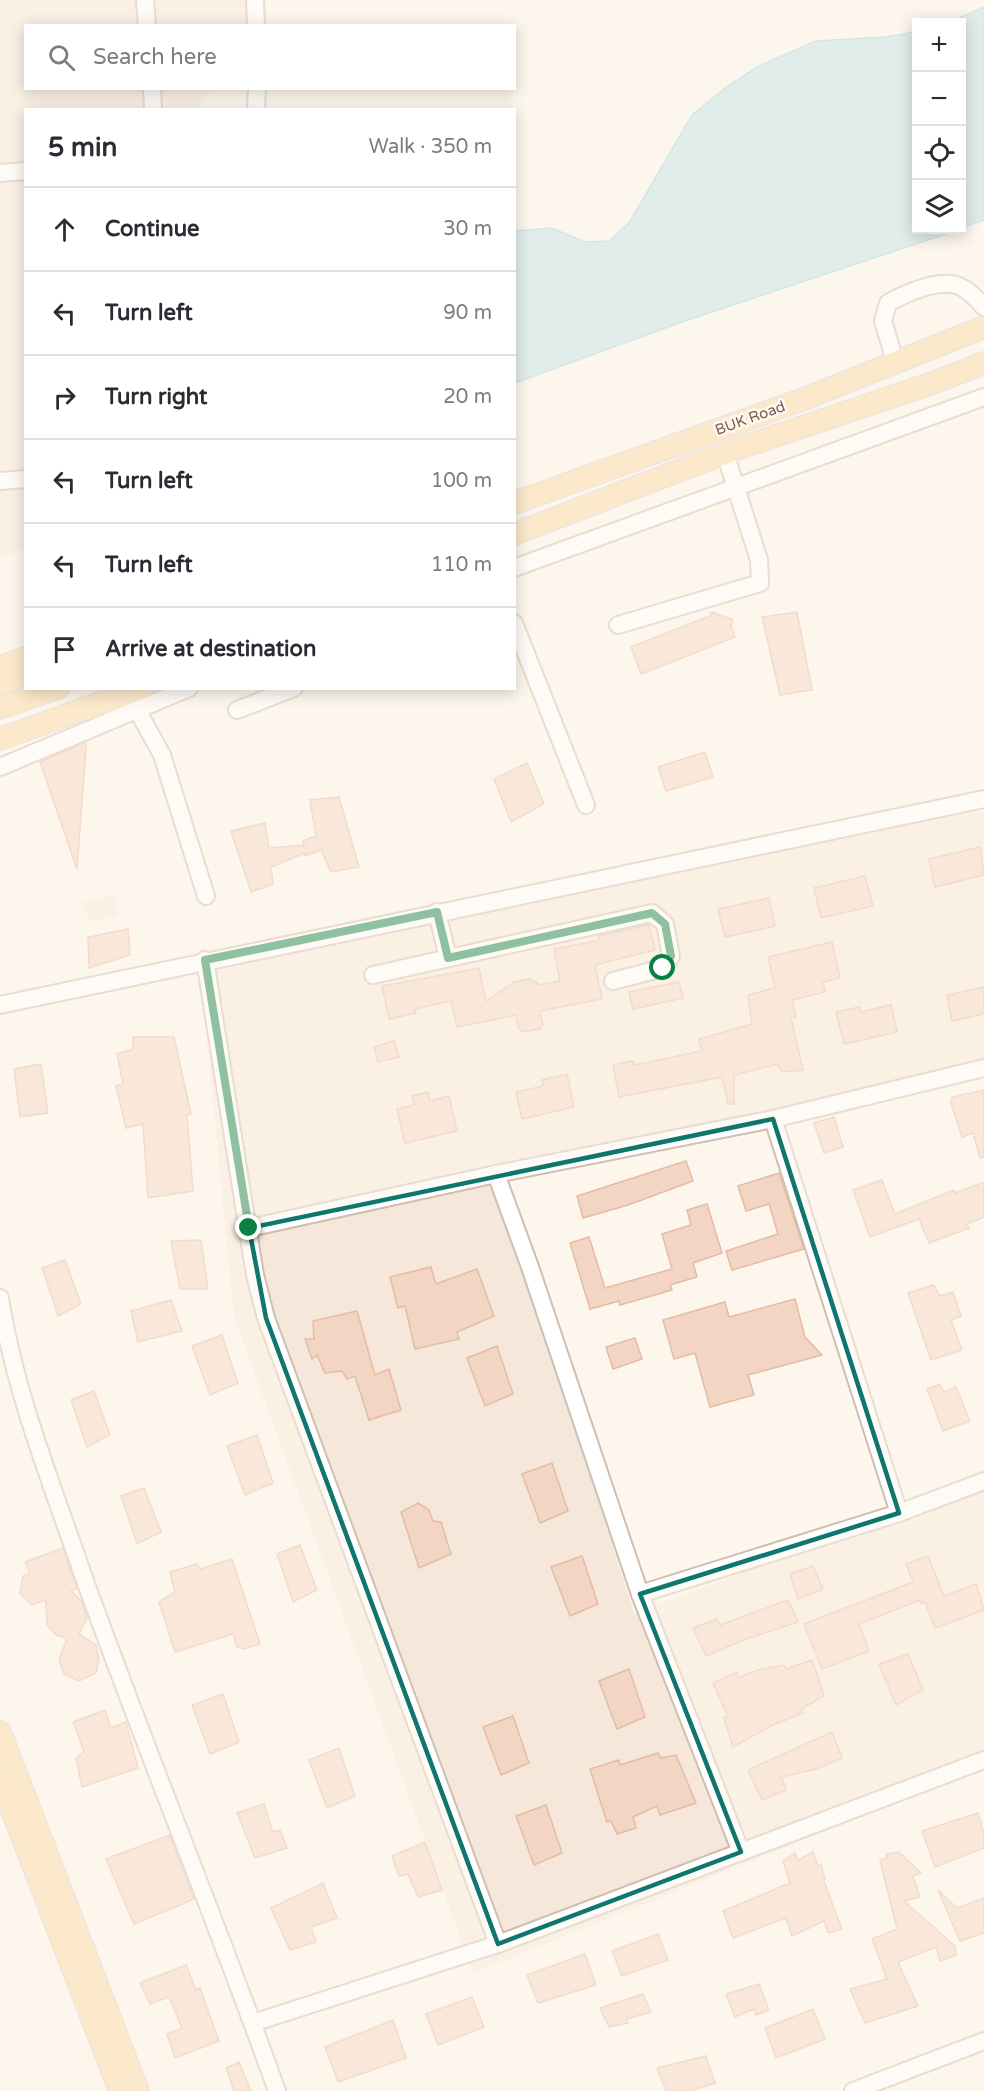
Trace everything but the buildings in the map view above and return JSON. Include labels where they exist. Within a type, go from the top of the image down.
[{"type":"main road","name":"BUK Road","points":[[516,502],[804,399],[984,327]]},
{"type":"main road","name":"BUK Road","points":[[516,533],[724,453],[984,363]]},
{"type":"main road","points":[[0,667],[24,659]]},
{"type":"main road","points":[[0,684],[24,676]]},
{"type":"main road","points":[[0,708],[52,690]]},
{"type":"main road","points":[[0,739],[136,697]]},
{"type":"main road","points":[[0,1732],[84,1974],[120,2091]]},
{"type":"main road","points":[[0,1779],[84,1974],[138,2091]]},
{"type":"street","points":[[145,0],[147,24]]},
{"type":"street","points":[[255,0],[256,24]]},
{"type":"street","points":[[152,90],[153,108]]},
{"type":"street","points":[[256,108],[257,90]]},
{"type":"street","points":[[0,173],[24,171]]},
{"type":"street","points":[[895,361],[883,321],[888,303],[910,290],[948,284],[963,287],[984,307]]},
{"type":"street","points":[[516,567],[984,397]]},
{"type":"street","points":[[618,625],[760,583],[759,560],[724,453]]},
{"type":"street","points":[[0,481],[24,479]]},
{"type":"street","points":[[516,628],[586,805]]},
{"type":"street","points":[[0,767],[136,697],[177,690]]},
{"type":"street","points":[[237,710],[289,690]]},
{"type":"street","points":[[136,697],[162,755],[206,896]]},
{"type":"street","points":[[0,1005],[205,960],[984,799]]},
{"type":"street","points":[[437,912],[448,958]]},
{"type":"street","points":[[373,975],[652,913],[665,924],[671,956],[663,968],[613,981]]},
{"type":"street","points":[[205,960],[255,1275],[266,1318],[498,1944]]},
{"type":"street","points":[[249,1228],[496,1174],[773,1119],[984,1068]]},
{"type":"street","points":[[773,1119],[900,1513]]},
{"type":"street","points":[[496,1174],[530,1267],[640,1594],[741,1852]]},
{"type":"street","points":[[0,1298],[8,1346],[30,1423],[100,1622],[277,2091]]},
{"type":"street","points":[[640,1594],[900,1513],[984,1481]]},
{"type":"street","points":[[253,2024],[498,1944],[984,1760]]},
{"type":"street","points":[[853,2091],[984,2041]]},
{"type":"highlighted area","points":[[773,1119],[899,1513],[640,1594],[741,1852],[498,1944],[266,1318],[249,1228]]},
{"type":"shaded area","points":[[0,0],[267,0],[256,24],[24,24],[24,90],[210,90],[198,108],[24,108],[24,549],[0,557]]},
{"type":"shaded area","points":[[984,811],[984,1073],[500,1182],[634,1614],[984,1480],[984,1768],[473,1973],[234,1316],[200,969],[420,911]]},
{"type":"shaded area","points":[[114,895],[118,916],[89,921],[82,902]]},
{"type":"water","points":[[984,7],[984,220],[966,227],[966,18],[959,18]]},
{"type":"water","points":[[912,33],[912,234],[946,234],[682,322],[516,383],[516,231],[552,228],[585,242],[609,241],[629,223],[692,115],[725,88],[757,67],[816,41],[885,37]]},
{"type":"route","points":[[249,1228],[205,960],[437,912],[448,958],[652,913],[665,924],[671,956],[663,968]]}]
